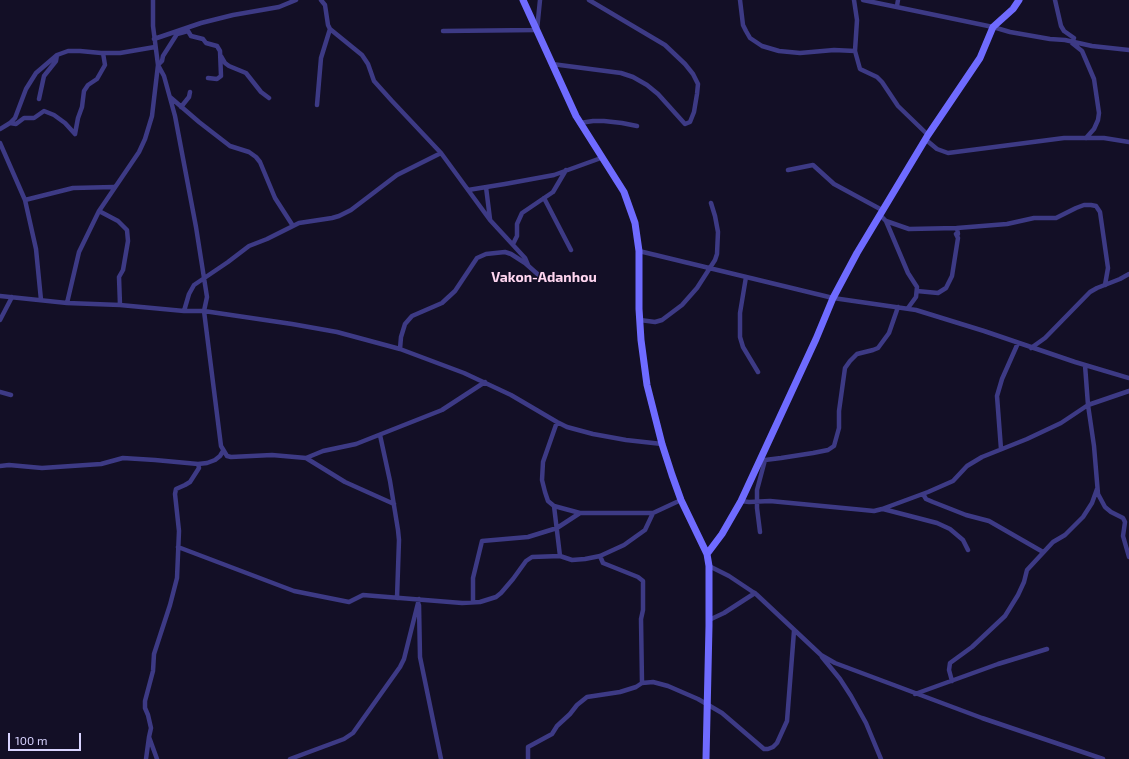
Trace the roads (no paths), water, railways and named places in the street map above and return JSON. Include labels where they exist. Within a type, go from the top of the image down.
[{"type":"main road","points":[[523,0],[580,123],[624,192],[636,223],[639,251],[640,320],[643,358],[648,385],[662,444],[681,500],[707,554],[709,566],[706,759]]},
{"type":"main road","points":[[707,554],[722,534],[763,459],[833,298],[857,253],[927,137],[980,58],[993,27],[1013,9],[1019,0]]},
{"type":"street","points":[[153,0],[154,39],[158,64],[164,76],[175,116],[208,297],[204,311],[221,446],[227,456],[272,455],[306,458],[324,451],[356,444],[442,410],[485,382]]},
{"type":"street","points":[[154,39],[201,23],[233,15],[279,7],[296,0]]},
{"type":"street","points":[[321,0],[325,5],[330,29],[362,55],[368,64],[374,81],[378,87],[441,153],[490,220],[525,258],[528,265]]},
{"type":"street","points":[[443,31],[537,30],[540,0]]},
{"type":"street","points":[[552,64],[621,73],[633,77],[647,85],[658,94],[685,124],[690,122],[698,84],[693,74],[685,64],[665,45],[589,0]]},
{"type":"street","points":[[740,0],[743,25],[750,38],[762,46],[779,51],[800,53],[834,50],[855,51]]},
{"type":"street","points":[[854,0],[857,20],[855,51],[860,69],[877,77],[882,82],[898,106],[927,137],[936,149],[948,153],[1026,142],[1086,138],[1104,138],[1129,142]]},
{"type":"street","points":[[863,0],[897,6],[1010,32],[1065,40],[1072,43],[1082,51],[1094,79],[1099,113],[1094,129],[1086,138]]},
{"type":"street","points":[[897,6],[898,0]]},
{"type":"street","points":[[1055,0],[1061,26],[1064,31],[1074,38],[1072,43]]},
{"type":"street","points":[[316,105],[321,58],[330,29]]},
{"type":"street","points":[[67,302],[79,252],[99,211],[139,152],[145,139],[152,116],[158,64],[162,61],[163,56],[177,34],[188,31],[191,36],[203,39],[206,43],[217,46],[221,56],[221,76],[216,79],[208,78]]},
{"type":"street","points":[[1072,43],[1129,50]]},
{"type":"street","points":[[0,129],[15,118],[26,89],[36,73],[57,55],[68,51],[120,53],[155,47]]},
{"type":"street","points":[[10,123],[16,124],[24,118],[34,118],[44,111],[54,115],[65,123],[75,134],[78,118],[83,104],[84,91],[97,79],[105,65],[103,53]]},
{"type":"street","points":[[39,98],[44,76],[56,61],[57,55]]},
{"type":"street","points":[[221,56],[225,63],[246,73],[261,92],[269,98]]},
{"type":"street","points":[[181,107],[189,97],[190,92]]},
{"type":"street","points":[[170,97],[230,146],[249,152],[256,157],[260,162],[275,198],[293,226]]},
{"type":"street","points":[[580,123],[604,121],[622,122],[637,126]]},
{"type":"street","points":[[0,143],[25,200],[36,249],[42,300]]},
{"type":"street","points":[[184,311],[191,289],[194,285],[249,246],[299,223],[339,216],[351,210],[397,175],[441,153]]},
{"type":"street","points":[[468,190],[554,174],[601,158]]},
{"type":"street","points":[[788,170],[813,165],[834,184],[881,212],[895,246],[905,262],[908,273],[917,287],[914,302],[908,308]]},
{"type":"street","points":[[513,244],[517,236],[517,224],[522,213],[553,192],[566,170]]},
{"type":"street","points":[[25,200],[62,189],[114,187]]},
{"type":"street","points":[[486,187],[490,220]]},
{"type":"street","points":[[544,198],[571,250]]},
{"type":"street","points":[[640,320],[655,322],[662,320],[682,305],[697,288],[715,260],[717,254],[718,232],[711,204]]},
{"type":"street","points":[[886,221],[909,230],[957,228],[1007,224],[1034,218],[1056,218],[1084,205],[1096,206],[1100,212],[1108,268],[1105,285]]},
{"type":"street","points":[[99,211],[118,221],[127,230],[128,241],[123,270],[119,277],[120,305]]},
{"type":"street","points":[[917,291],[938,293],[946,288],[952,276],[958,238],[956,234],[958,234],[957,228]]},
{"type":"street","points":[[639,251],[833,298],[908,308],[971,326],[1031,348],[1129,378]]},
{"type":"street","points":[[400,349],[400,337],[405,324],[412,316],[442,303],[455,291],[477,258],[486,254],[505,252],[511,254],[528,265],[542,278]]},
{"type":"street","points":[[1031,348],[1045,338],[1090,292],[1129,274]]},
{"type":"street","points":[[746,277],[740,314],[740,337],[743,347],[758,372]]},
{"type":"street","points":[[0,296],[184,311],[204,311],[337,332],[400,349],[485,382],[568,427],[593,434],[662,444]]},
{"type":"street","points":[[0,320],[12,297]]},
{"type":"street","points":[[760,532],[757,502],[758,483],[763,459],[828,450],[834,446],[839,428],[839,411],[845,368],[857,354],[878,348],[889,333],[898,307]]},
{"type":"street","points":[[1001,449],[997,396],[1002,379],[1018,343]]},
{"type":"street","points":[[1085,365],[1098,494],[1105,507],[1123,518],[1125,522],[1123,536],[1129,557]]},
{"type":"street","points":[[741,501],[770,501],[874,511],[882,509],[953,481],[967,466],[982,457],[1028,439],[1061,423],[1088,405],[1129,390]]},
{"type":"street","points":[[0,392],[12,395]]},
{"type":"street","points":[[557,422],[543,462],[542,480],[548,501],[554,506],[580,513],[653,513],[681,500]]},
{"type":"street","points":[[380,435],[394,504],[399,540],[397,598]]},
{"type":"street","points":[[0,466],[14,465],[42,468],[101,464],[123,458],[198,464],[215,460],[223,451]]},
{"type":"street","points":[[306,458],[345,482],[394,504]]},
{"type":"street","points":[[146,759],[150,728],[145,701],[153,671],[154,654],[170,605],[176,578],[179,531],[175,494],[176,489],[190,482],[199,468],[198,464]]},
{"type":"street","points":[[952,681],[948,670],[950,663],[972,647],[1005,616],[1018,595],[1024,582],[1027,570],[1053,542],[1065,535],[1083,517],[1092,503],[1097,489]]},
{"type":"street","points":[[923,494],[926,499],[933,502],[990,521],[1043,552]]},
{"type":"street","points":[[554,506],[560,556]]},
{"type":"street","points":[[882,509],[937,523],[950,529],[963,540],[968,550]]},
{"type":"street","points":[[473,602],[473,578],[482,541],[528,537],[557,528],[580,513]]},
{"type":"street","points":[[178,547],[294,591],[349,602],[363,595],[480,602],[501,593],[526,561],[532,557],[560,556],[572,560],[600,556],[624,545],[645,530],[653,513]]},
{"type":"street","points":[[600,556],[604,563],[638,577],[643,581],[643,610],[641,618],[642,683]]},
{"type":"street","points":[[709,566],[729,576],[754,593],[821,655],[851,696],[866,723],[881,759]]},
{"type":"street","points":[[709,620],[724,613],[754,593]]},
{"type":"street","points":[[290,759],[344,739],[353,733],[400,667],[404,659],[419,599]]},
{"type":"street","points":[[419,599],[420,657],[441,759]]},
{"type":"street","points":[[528,759],[528,747],[552,734],[557,726],[587,697],[620,692],[636,687],[642,683],[653,682],[668,686],[689,695],[722,713],[764,749],[773,747],[777,743],[787,721],[794,631]]},
{"type":"street","points":[[915,694],[998,664],[1047,649]]},
{"type":"street","points":[[821,655],[849,669],[915,694],[1103,759]]},
{"type":"street","points":[[149,737],[157,759]]},
{"type":"district","name":"Vakon-Adanhou","points":[[544,277]]}]
